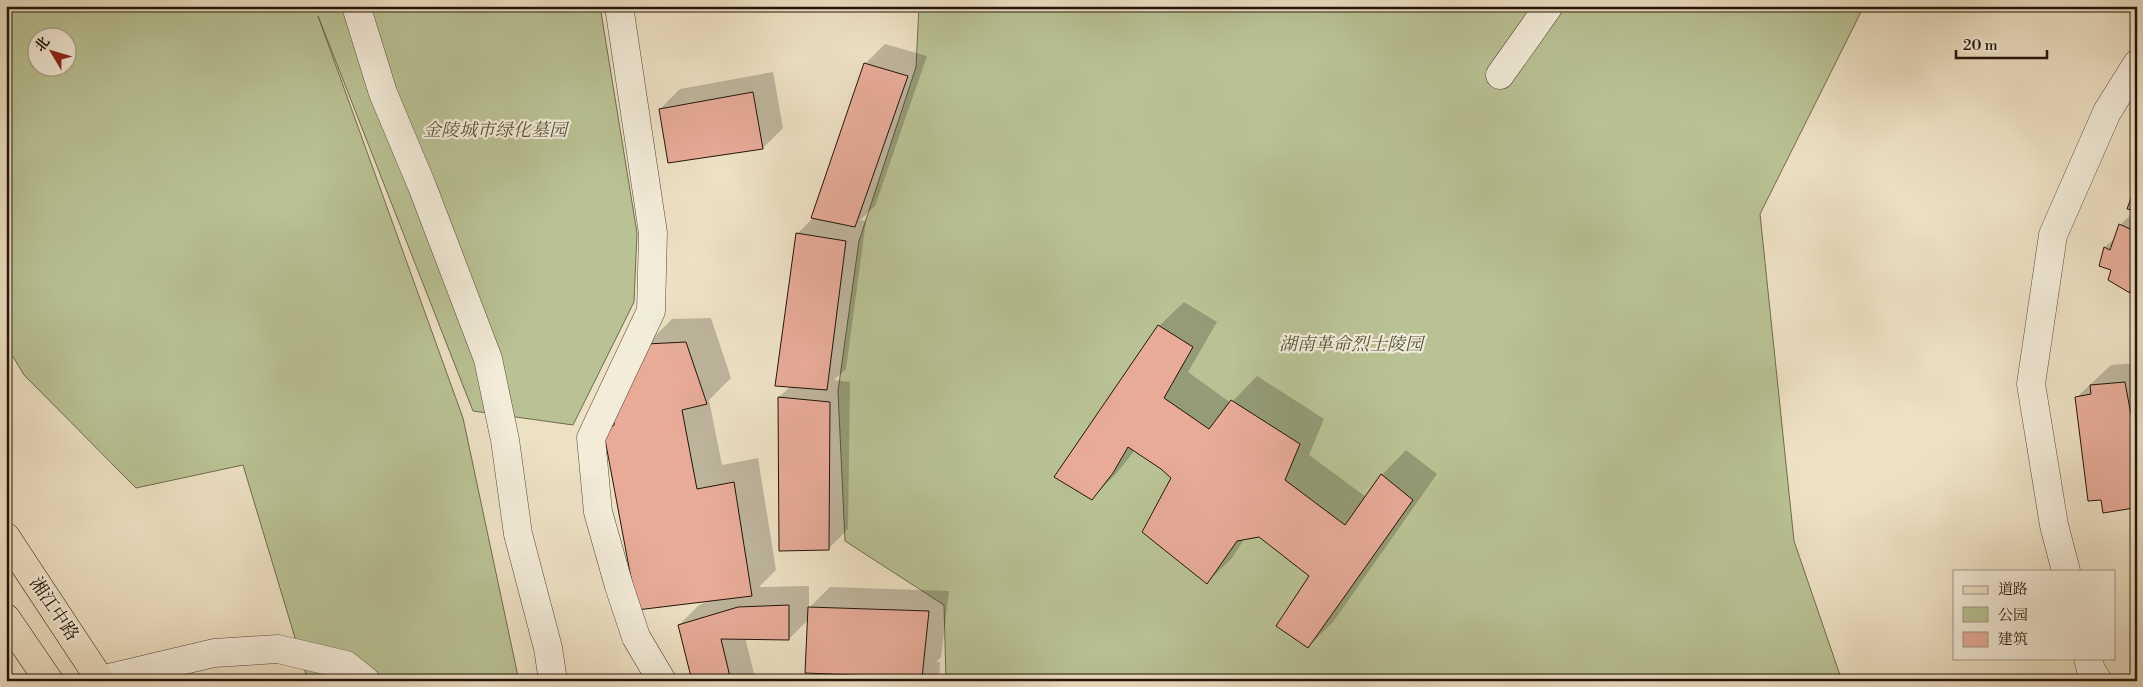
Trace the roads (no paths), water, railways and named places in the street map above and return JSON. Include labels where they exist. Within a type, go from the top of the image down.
[{"type":"main road","name":"湘江中路","points":[[6,537],[101,681]]},
{"type":"main road","points":[[6,618],[49,681]]},
{"type":"street","points":[[356,6],[383,94],[422,186],[488,359],[505,440],[518,534],[548,648],[553,681]]},
{"type":"street","points":[[619,6],[653,233],[651,311],[591,438],[598,512],[619,586],[636,637],[662,681]]},
{"type":"street","points":[[1500,75],[1549,6]]},
{"type":"street","points":[[2066,570],[2054,525],[2031,384],[2032,374],[2053,236],[2107,112],[2137,64]]},
{"type":"street","points":[[101,681],[214,653],[278,649],[346,665],[366,681]]},
{"type":"street","points":[[2088,660],[2091,670],[2098,681]]},
{"type":"park label","name":"金陵城市绿化墓园","points":[[495,130]]},
{"type":"park label","name":"湖南革命烈士陵园","points":[[1351,344]]}]
